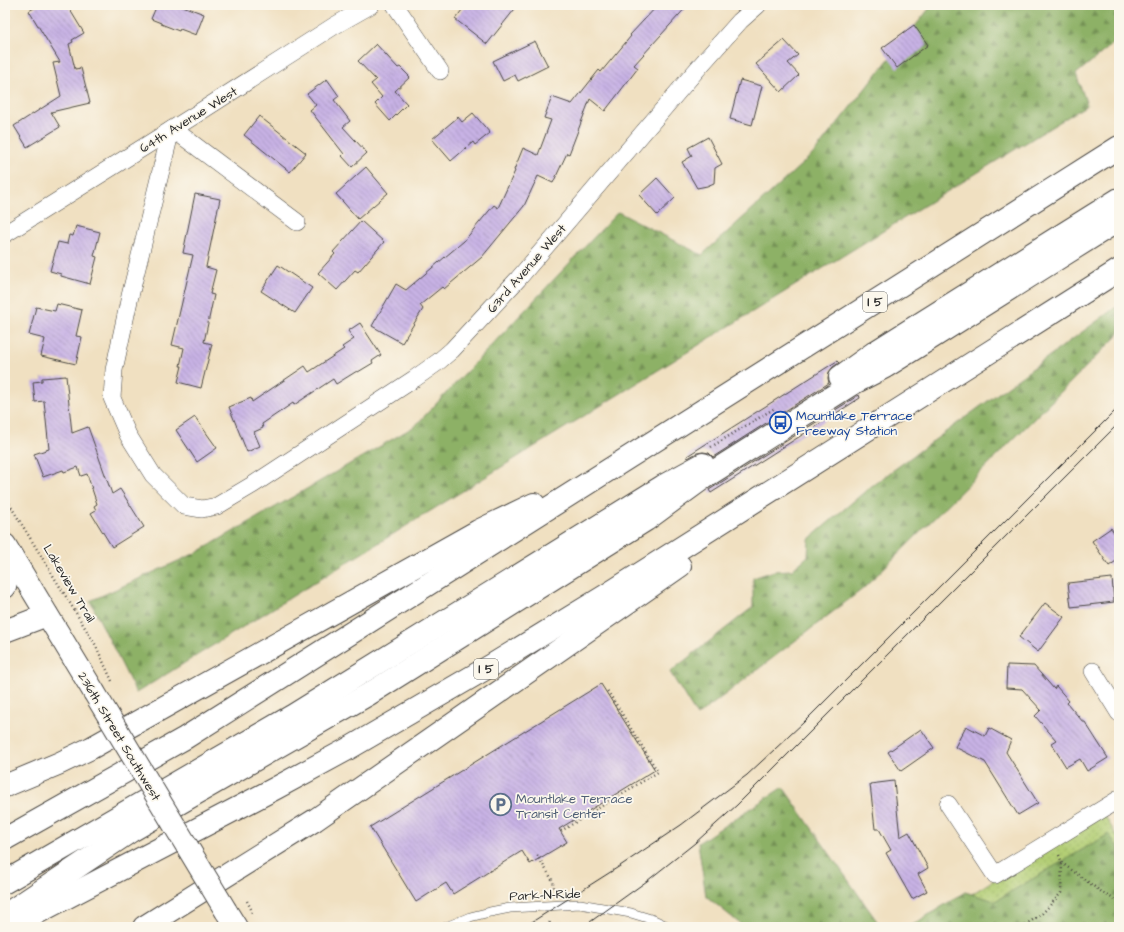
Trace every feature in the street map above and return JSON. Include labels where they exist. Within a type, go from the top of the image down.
[{"type":"main road","name":"I 5","points":[[5,839],[185,738],[1119,147]]},
{"type":"main road","points":[[5,882],[292,716],[650,495],[695,469],[846,374],[875,352],[1119,199]]},
{"type":"main road","points":[[5,915],[131,831],[369,694],[639,524],[702,479],[852,384],[885,367],[1119,220]]},
{"type":"main road","name":"I 5","points":[[10,927],[346,750],[492,665],[605,596],[1119,270]]},
{"type":"main road","points":[[144,927],[315,820],[944,381]]},
{"type":"main road","points":[[5,786],[60,764],[91,748],[478,531],[630,457]]},
{"type":"main road","name":"236th Street Southwest","points":[[5,545],[231,919]]},
{"type":"main road","points":[[5,569],[5,587]]},
{"type":"main road","points":[[5,631],[47,615]]},
{"type":"street","name":"64th Avenue West","points":[[5,234],[334,26],[371,5]]},
{"type":"street","points":[[395,5],[440,71]]},
{"type":"street","name":"63rd Avenue West","points":[[172,129],[130,296],[114,370],[112,398],[128,435],[153,475],[184,506],[202,509],[217,506],[254,484],[414,379],[452,350],[518,279],[740,20],[758,5]]},
{"type":"street","points":[[172,129],[297,222]]},
{"type":"street","points":[[1093,671],[1119,713]]},
{"type":"street","points":[[948,804],[996,874],[1119,799]]},
{"type":"lane","name":"Park-N-Ride","points":[[446,927],[470,917],[510,908],[580,904],[631,913],[654,920],[669,927]]},
{"type":"path","points":[[712,447],[728,437]]},
{"type":"path","name":"Lakeview Trail","points":[[5,497],[95,644],[113,682]]},
{"type":"path","points":[[561,831],[658,772],[607,690]]},
{"type":"path","points":[[1022,927],[1042,914],[1061,893],[1062,863],[1054,845],[1050,840]]},
{"type":"path","points":[[538,855],[553,881],[554,888]]},
{"type":"path","points":[[1062,863],[1119,902]]},
{"type":"path","points":[[247,901],[252,911]]},
{"type":"path","points":[[549,927],[550,920]]},
{"type":"path","points":[[975,927],[980,922],[993,927]]},
{"type":"green space","points":[[932,5],[1119,5],[1119,39],[1076,74],[1087,105],[136,693],[90,601],[198,552],[415,426],[618,212],[702,255],[813,154]]},
{"type":"green space","points":[[1119,305],[1119,334],[864,588],[697,716],[670,672],[753,607],[753,578],[774,571],[792,570],[808,556],[809,539],[869,488]]},
{"type":"green space","points":[[783,787],[881,927],[744,927],[706,896],[698,843]]},
{"type":"green space","points":[[1102,811],[1119,840],[1119,927],[920,927]]},
{"type":"green space","points":[[1109,834],[1119,849],[1119,927],[906,927],[914,924],[965,892],[995,901]]},
{"type":"building","points":[[39,5],[67,5],[84,33],[72,40],[73,42],[69,44],[75,69],[81,68],[90,103],[51,112],[60,127],[27,147],[14,126],[61,96],[53,63],[60,62],[29,11]]},
{"type":"building","points":[[157,5],[180,5],[204,14],[196,35],[180,29],[179,31],[151,19]]},
{"type":"building","points":[[466,5],[518,5],[487,44],[455,19]]},
{"type":"building","points":[[658,5],[688,5],[634,65],[638,68],[605,111],[590,99],[569,154],[567,153],[553,183],[538,176],[524,206],[482,257],[444,289],[442,287],[420,305],[423,309],[402,343],[372,326],[396,284],[406,290],[464,241],[494,205],[498,208],[515,171],[514,170],[523,148],[538,155],[551,120],[544,118],[552,97],[572,104],[599,70],[601,72],[631,36],[630,35]]},
{"type":"building","points":[[914,25],[928,45],[897,68],[882,48]]},
{"type":"building","points":[[784,40],[798,55],[788,63],[799,75],[781,92],[756,64]]},
{"type":"building","points":[[535,41],[548,66],[518,81],[515,75],[503,81],[493,61]]},
{"type":"building","points":[[376,44],[398,68],[400,67],[410,77],[395,91],[407,104],[390,121],[375,104],[382,97],[371,84],[376,80],[358,61]]},
{"type":"building","points":[[327,79],[339,96],[334,100],[350,121],[343,127],[367,153],[352,167],[342,156],[344,154],[310,110],[316,105],[307,94]]},
{"type":"building","points":[[740,80],[762,86],[752,125],[730,119]]},
{"type":"building","points":[[473,113],[490,133],[475,145],[473,142],[451,161],[432,139],[458,117],[462,122]]},
{"type":"building","points":[[259,116],[306,153],[290,172],[244,135]]},
{"type":"building","points":[[708,137],[722,164],[715,168],[714,183],[697,188],[682,162],[692,156],[688,148]]},
{"type":"building","points":[[366,167],[388,193],[358,219],[336,194]]},
{"type":"building","points":[[657,178],[675,198],[657,215],[639,195]]},
{"type":"building","points":[[195,194],[220,199],[206,267],[216,270],[210,294],[214,295],[204,342],[212,344],[201,388],[178,382],[184,348],[172,345],[193,255],[183,253]]},
{"type":"building","points":[[361,221],[384,242],[358,272],[355,270],[337,290],[318,273],[335,254],[333,252]]},
{"type":"building","points":[[76,226],[100,232],[94,256],[97,257],[90,284],[61,276],[61,274],[50,271],[58,242],[67,244],[69,235],[73,236]]},
{"type":"building","points":[[278,265],[312,288],[295,313],[261,291]]},
{"type":"building","points":[[57,304],[82,310],[76,336],[82,337],[76,364],[41,356],[45,339],[29,335],[36,307],[55,311]]},
{"type":"building","points":[[360,323],[381,355],[372,361],[373,363],[336,384],[333,379],[262,424],[263,428],[254,432],[260,446],[247,452],[229,407],[251,398],[252,402],[305,366],[309,372],[344,349],[342,347],[354,339],[348,331]]},
{"type":"building","points":[[837,361],[839,363],[829,372],[829,383],[713,457],[709,453],[703,452],[697,453],[688,458],[687,456]]},
{"type":"building","points":[[66,376],[72,433],[88,427],[112,494],[120,489],[144,527],[112,547],[91,513],[96,510],[94,506],[97,504],[87,474],[81,476],[78,467],[64,472],[63,470],[43,477],[34,454],[49,449],[44,401],[35,402],[33,382],[42,381],[42,378]]},
{"type":"building","points":[[859,395],[860,398],[711,493],[709,490]]},
{"type":"building","points":[[195,417],[217,448],[197,462],[176,430]]},
{"type":"building","points":[[1111,528],[1119,540],[1119,559],[1109,566],[1092,541]]},
{"type":"building","points":[[1112,578],[1114,602],[1071,607],[1068,583]]},
{"type":"building","points":[[1045,603],[1064,617],[1038,652],[1019,637]]},
{"type":"building","points":[[1007,665],[1034,666],[1054,689],[1056,686],[1069,701],[1067,703],[1083,722],[1085,722],[1108,758],[1087,771],[1080,759],[1066,767],[1051,743],[1056,740],[1035,716],[1041,710],[1022,689],[1006,688]]},
{"type":"building","name":"Mountlake Terrace Transit Center","points":[[601,684],[655,770],[559,829],[567,842],[530,864],[522,851],[453,894],[446,883],[416,902],[370,827]]},
{"type":"building","points":[[966,726],[985,736],[989,728],[1011,740],[1006,752],[1038,803],[1018,815],[985,762],[955,747]]},
{"type":"building","points":[[921,729],[934,748],[901,771],[888,752]]},
{"type":"building","points":[[894,781],[900,837],[909,832],[928,868],[918,874],[927,891],[912,899],[886,853],[891,850],[879,829],[875,829],[870,784]]},
{"type":"tram line","points":[[524,927],[681,825],[747,775],[803,723],[1119,407]]},
{"type":"tram line","points":[[583,927],[647,881],[695,843],[737,805],[1119,423]]},
{"type":"place","name":"Mountlake Terrace Freeway Station","points":[[781,422]]},
{"type":"place","name":"Mountlake Terrace Transit Center","points":[[501,805]]}]
